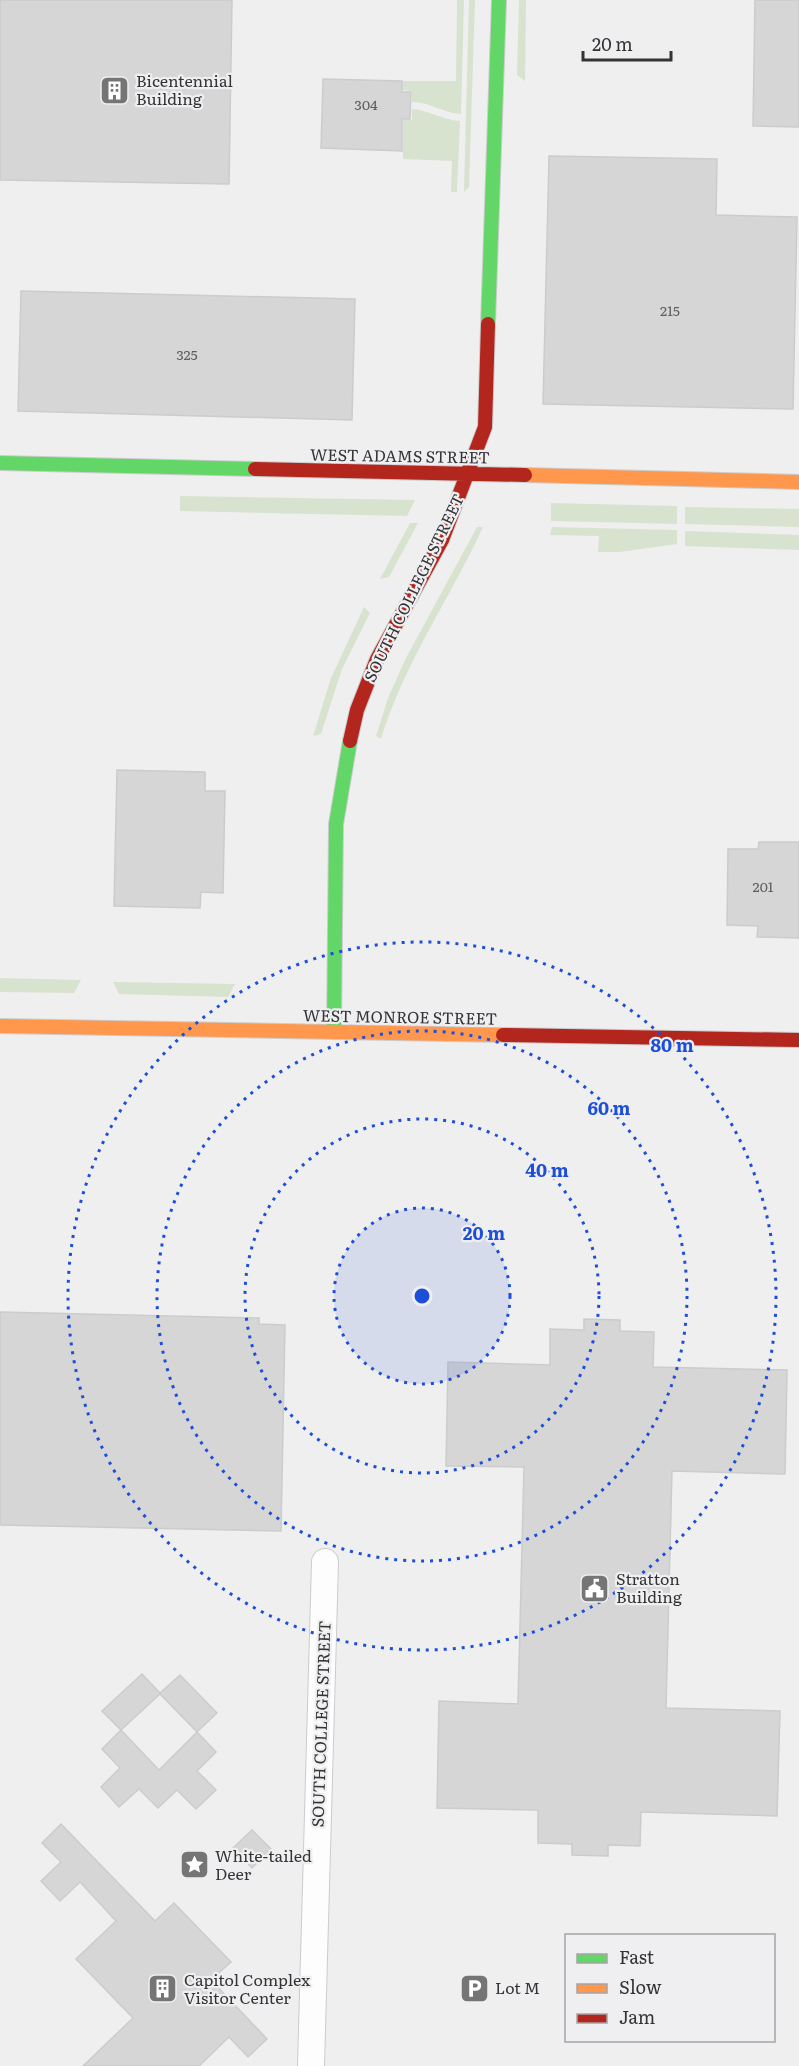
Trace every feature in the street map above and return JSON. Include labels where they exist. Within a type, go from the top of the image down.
[{"type":"street","name":"SOUTH COLLEGE STREET","points":[[334,1032],[336,824],[342,769],[357,710],[377,659],[442,540],[483,437],[488,387],[499,0]]},
{"type":"street","name":"WEST ADAMS STREET","points":[[0,463],[799,482]]},
{"type":"street","name":"WEST MONROE STREET","points":[[0,1026],[799,1040]]},
{"type":"street","name":"SOUTH COLLEGE STREET","points":[[311,2066],[325,1562]]},
{"type":"green space","points":[[457,0],[464,0],[461,114],[412,102],[412,91],[403,90],[403,81],[456,81]]},
{"type":"green space","points":[[469,0],[475,0],[469,187],[464,192]]},
{"type":"green space","points":[[519,0],[526,0],[525,81],[517,75]]},
{"type":"green space","points":[[412,109],[460,121],[457,192],[451,192],[452,161],[403,159],[403,120],[412,120]]},
{"type":"green space","points":[[180,496],[415,500],[407,516],[180,511]]},
{"type":"green space","points":[[551,503],[677,506],[677,524],[551,521]]},
{"type":"green space","points":[[685,507],[799,509],[799,527],[685,524]]},
{"type":"green space","points":[[410,523],[418,523],[389,577],[380,579]]},
{"type":"green space","points":[[477,527],[483,527],[402,684],[381,739],[376,736],[388,698],[406,658]]},
{"type":"green space","points":[[552,527],[677,530],[677,544],[619,552],[598,552],[599,536],[550,535]]},
{"type":"green space","points":[[685,531],[799,535],[799,550],[685,546]]},
{"type":"green space","points":[[364,607],[370,613],[342,669],[321,734],[313,736],[331,678]]},
{"type":"green space","points":[[0,978],[81,980],[74,993],[0,992]]},
{"type":"green space","points":[[113,982],[235,984],[228,997],[119,994]]},
{"type":"building","name":"Bicentennial Building","points":[[0,0],[232,0],[229,184],[0,180]]},
{"type":"building","points":[[755,0],[799,0],[799,127],[753,126]]},
{"type":"building","points":[[323,79],[402,81],[402,92],[411,92],[410,119],[402,119],[402,151],[321,148]]},
{"type":"building","points":[[549,156],[717,159],[716,215],[797,217],[793,409],[543,404]]},
{"type":"building","points":[[21,291],[355,299],[352,420],[18,411]]},
{"type":"building","points":[[117,770],[205,772],[205,791],[225,791],[223,893],[201,892],[200,908],[114,906]]},
{"type":"building","points":[[759,842],[799,842],[799,938],[757,937],[758,926],[727,925],[728,849],[758,849]]},
{"type":"building","points":[[0,1312],[259,1318],[259,1324],[285,1325],[281,1531],[0,1525]]},
{"type":"building","name":"Stratton Building","points":[[584,1319],[620,1320],[620,1331],[654,1332],[653,1367],[787,1370],[785,1474],[672,1471],[666,1708],[780,1711],[777,1816],[641,1812],[640,1846],[608,1845],[608,1856],[572,1855],[572,1844],[538,1843],[538,1810],[437,1808],[439,1701],[518,1704],[524,1467],[446,1466],[448,1362],[550,1365],[550,1329],[584,1330]]},
{"type":"building","points":[[142,1674],[160,1693],[180,1675],[217,1713],[197,1732],[160,1694],[121,1730],[102,1711]]},
{"type":"building","points":[[121,1730],[159,1770],[197,1732],[216,1752],[197,1771],[216,1790],[196,1809],[177,1790],[158,1808],[139,1789],[119,1807],[101,1787],[120,1768],[102,1749]]},
{"type":"building","name":"Capitol Complex Visitor Center","points":[[61,1824],[155,1921],[174,1903],[231,1962],[211,1980],[267,2039],[248,2057],[229,2037],[199,2066],[83,2066],[133,2018],[76,1959],[116,1921],[80,1882],[60,1901],[41,1881],[61,1862],[42,1843]]},
{"type":"building","points":[[252,1830],[271,1849],[252,1868],[233,1848]]},
{"type":"traffic: fast","points":[[488,324],[499,0]]},
{"type":"traffic: fast","points":[[0,463],[255,469]]},
{"type":"traffic: fast","points":[[334,1032],[336,824],[350,741]]},
{"type":"traffic: slow","points":[[525,475],[799,482]]},
{"type":"traffic: slow","points":[[0,1026],[503,1035]]},
{"type":"traffic: jam","points":[[350,741],[357,710],[377,659],[442,540],[485,427],[488,324]]},
{"type":"traffic: jam","points":[[255,469],[525,475]]},
{"type":"traffic: jam","points":[[503,1035],[799,1040]]},
{"type":"place","name":"Bicentennial Building","points":[[115,90]]},
{"type":"place","name":"Stratton Building","points":[[595,1588]]},
{"type":"place","name":"White-tailed Deer","points":[[194,1865]]},
{"type":"place","name":"Lot M","points":[[474,1988]]},
{"type":"place","name":"Capitol Complex Visitor Center","points":[[163,1989]]}]
